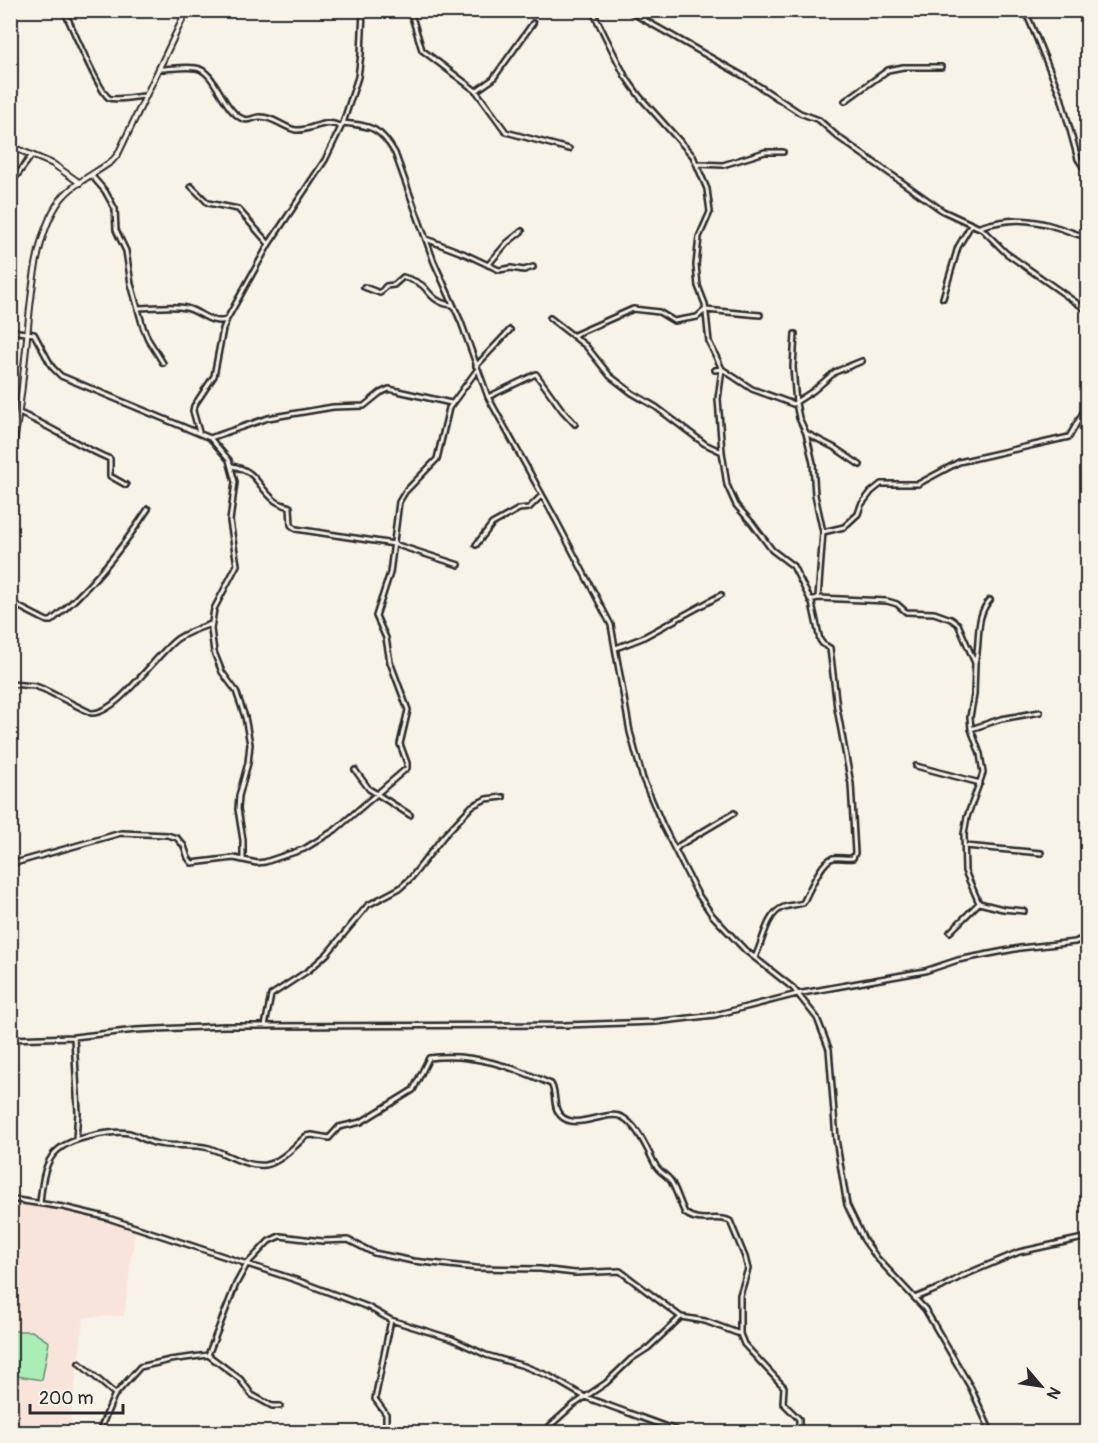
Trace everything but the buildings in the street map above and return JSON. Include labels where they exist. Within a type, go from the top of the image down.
[{"type":"main road","points":[[10,466],[19,413],[35,267],[42,243],[57,205],[66,193],[92,176],[118,154],[187,10]]},
{"type":"main road","points":[[10,146],[67,172],[80,183]]},
{"type":"street","points":[[64,10],[106,96],[114,99],[146,96]]},
{"type":"street","points":[[199,433],[193,411],[194,406],[214,376],[227,319],[269,244],[312,181],[342,125],[358,77],[363,10]]},
{"type":"street","points":[[410,10],[422,50],[476,91],[506,132],[569,149]]},
{"type":"street","points":[[592,10],[626,76],[640,97],[693,156],[707,189],[710,212],[699,237],[696,265],[698,286],[705,304],[710,342],[722,369],[718,399],[727,485],[736,505],[772,550],[793,566],[810,600],[820,640],[830,648],[832,657],[837,708],[851,784],[855,853],[853,858],[832,858],[828,861],[803,903],[782,908],[775,914],[763,935],[755,958]]},
{"type":"street","points":[[627,10],[745,77],[801,113],[819,120],[838,137],[943,211],[979,228],[1006,253],[1088,311]]},
{"type":"street","points":[[1025,10],[1060,97],[1078,159],[1088,174]]},
{"type":"street","points":[[476,91],[493,80],[533,23]]},
{"type":"street","points":[[845,101],[888,70],[903,67],[941,67]]},
{"type":"street","points":[[159,69],[195,68],[201,70],[210,78],[228,107],[243,119],[261,117],[296,130],[321,124],[370,127],[379,132],[388,142],[401,168],[426,239],[461,322],[488,397],[611,625],[626,714],[643,779],[659,818],[697,893],[712,915],[755,958],[793,988],[817,1018],[829,1048],[836,1139],[847,1205],[864,1240],[877,1258],[925,1309],[971,1388],[991,1432]]},
{"type":"street","points":[[697,164],[723,165],[765,152],[783,152]]},
{"type":"street","points":[[10,184],[32,155]]},
{"type":"street","points":[[92,176],[105,191],[115,209],[116,230],[126,251],[131,284],[138,308],[148,339],[163,363]]},
{"type":"street","points":[[191,186],[208,203],[238,209],[269,244]]},
{"type":"street","points":[[979,228],[1018,219],[1041,223],[1088,237]]},
{"type":"street","points":[[943,298],[958,247],[972,224]]},
{"type":"street","points":[[488,265],[507,243],[522,231]]},
{"type":"street","points":[[426,239],[501,271],[533,267]]},
{"type":"street","points":[[364,287],[380,293],[386,286],[394,285],[403,277],[423,286],[428,295],[443,304],[452,305]]},
{"type":"street","points":[[138,308],[187,308],[214,321],[227,319]]},
{"type":"street","points":[[574,335],[633,309],[659,312],[674,321],[697,317],[706,310],[760,315]]},
{"type":"street","points":[[550,318],[586,346],[610,376],[705,444],[722,452]]},
{"type":"street","points":[[10,328],[18,333],[34,334],[51,367],[61,376],[210,438],[224,453],[231,466],[235,482],[230,521],[237,565],[214,609],[211,624],[214,652],[222,672],[236,691],[245,717],[250,744],[249,763],[239,796],[238,809],[243,840],[243,859]]},
{"type":"street","points":[[10,862],[15,863],[121,833],[167,835],[177,838],[184,846],[192,863],[243,859],[256,863],[265,862],[304,849],[335,830],[408,766],[400,744],[408,710],[390,662],[387,639],[376,616],[390,573],[399,502],[405,492],[437,459],[452,404],[477,368],[510,330]]},
{"type":"street","points":[[795,334],[796,403],[813,463],[815,495],[823,532],[818,598]]},
{"type":"street","points":[[716,370],[722,369],[752,389],[793,404],[835,372],[862,361]]},
{"type":"street","points":[[488,397],[536,374],[561,410],[575,424]]},
{"type":"street","points":[[210,438],[268,418],[333,407],[364,406],[389,389],[452,404]]},
{"type":"street","points":[[823,532],[844,527],[858,514],[861,505],[871,492],[881,484],[918,484],[960,462],[1070,437],[1088,404]]},
{"type":"street","points":[[19,413],[44,423],[91,451],[110,459],[110,476],[126,484]]},
{"type":"street","points":[[806,433],[836,448],[860,465]]},
{"type":"street","points":[[231,466],[254,475],[274,501],[290,507],[291,525],[296,529],[394,544],[459,565]]},
{"type":"street","points":[[476,545],[492,524],[519,508],[529,507],[542,495]]},
{"type":"street","points":[[10,602],[51,621],[98,575],[148,509]]},
{"type":"street","points":[[616,648],[642,638],[721,595]]},
{"type":"street","points":[[810,600],[818,598],[887,600],[897,604],[906,612],[927,612],[951,619],[958,624],[975,663]]},
{"type":"street","points":[[979,903],[965,871],[964,834],[983,773],[970,717],[974,695],[975,663],[979,651],[979,621],[990,600]]},
{"type":"street","points":[[10,684],[35,686],[91,713],[99,713],[130,688],[176,640],[189,632],[211,624]]},
{"type":"street","points":[[971,729],[1001,719],[1040,712]]},
{"type":"street","points":[[915,766],[980,783]]},
{"type":"street","points":[[355,770],[369,789],[410,815]]},
{"type":"street","points":[[265,1026],[271,995],[309,970],[327,954],[368,905],[400,888],[411,878],[471,806],[486,799],[503,798]]},
{"type":"street","points":[[675,850],[734,813]]},
{"type":"street","points":[[965,846],[1041,853]]},
{"type":"street","points":[[979,903],[1003,909],[1024,910]]},
{"type":"street","points":[[950,932],[979,903]]},
{"type":"street","points":[[10,1039],[75,1037],[136,1030],[265,1026],[565,1025],[655,1022],[715,1015],[796,994],[925,971],[958,960],[1001,951],[1075,942],[1088,936]]},
{"type":"street","points":[[75,1037],[78,1113],[76,1139]]},
{"type":"street","points":[[40,1203],[42,1185],[50,1160],[63,1144],[76,1139],[112,1132],[129,1133],[154,1143],[204,1147],[241,1162],[268,1164],[306,1136],[312,1134],[329,1138],[339,1127],[361,1122],[413,1090],[429,1059],[463,1057],[487,1061],[552,1084],[556,1109],[565,1119],[573,1121],[618,1116],[623,1118],[640,1137],[660,1171],[672,1181],[685,1213],[699,1220],[725,1219],[730,1221],[746,1257],[748,1269],[740,1295],[740,1334],[744,1344],[783,1387],[783,1403],[800,1419],[799,1432]]},
{"type":"street","points":[[10,1200],[40,1203],[105,1217],[302,1282],[368,1307],[391,1320],[452,1339],[486,1355],[511,1361],[542,1373],[585,1397],[681,1432]]},
{"type":"street","points":[[208,1355],[236,1284],[247,1264],[268,1241],[280,1236],[322,1241],[348,1240],[374,1253],[413,1261],[476,1268],[540,1269],[575,1273],[620,1271],[681,1317],[705,1321],[740,1334]]},
{"type":"street","points":[[915,1298],[1019,1252],[1088,1237]]},
{"type":"street","points":[[543,1432],[572,1406],[606,1383],[631,1359],[648,1348],[681,1317]]},
{"type":"street","points":[[386,1432],[386,1414],[375,1399],[391,1320]]},
{"type":"street","points":[[99,1432],[115,1394],[140,1367],[170,1360],[208,1355],[240,1379],[252,1395],[272,1406],[280,1406]]},
{"type":"street","points":[[79,1363],[115,1394]]},
{"type":"shaded area","points":[[10,1202],[99,1219],[135,1230],[124,1316],[84,1317],[69,1432],[11,1432]]},
{"type":"green space","points":[[11,1331],[32,1331],[49,1342],[42,1380],[11,1375]]}]
